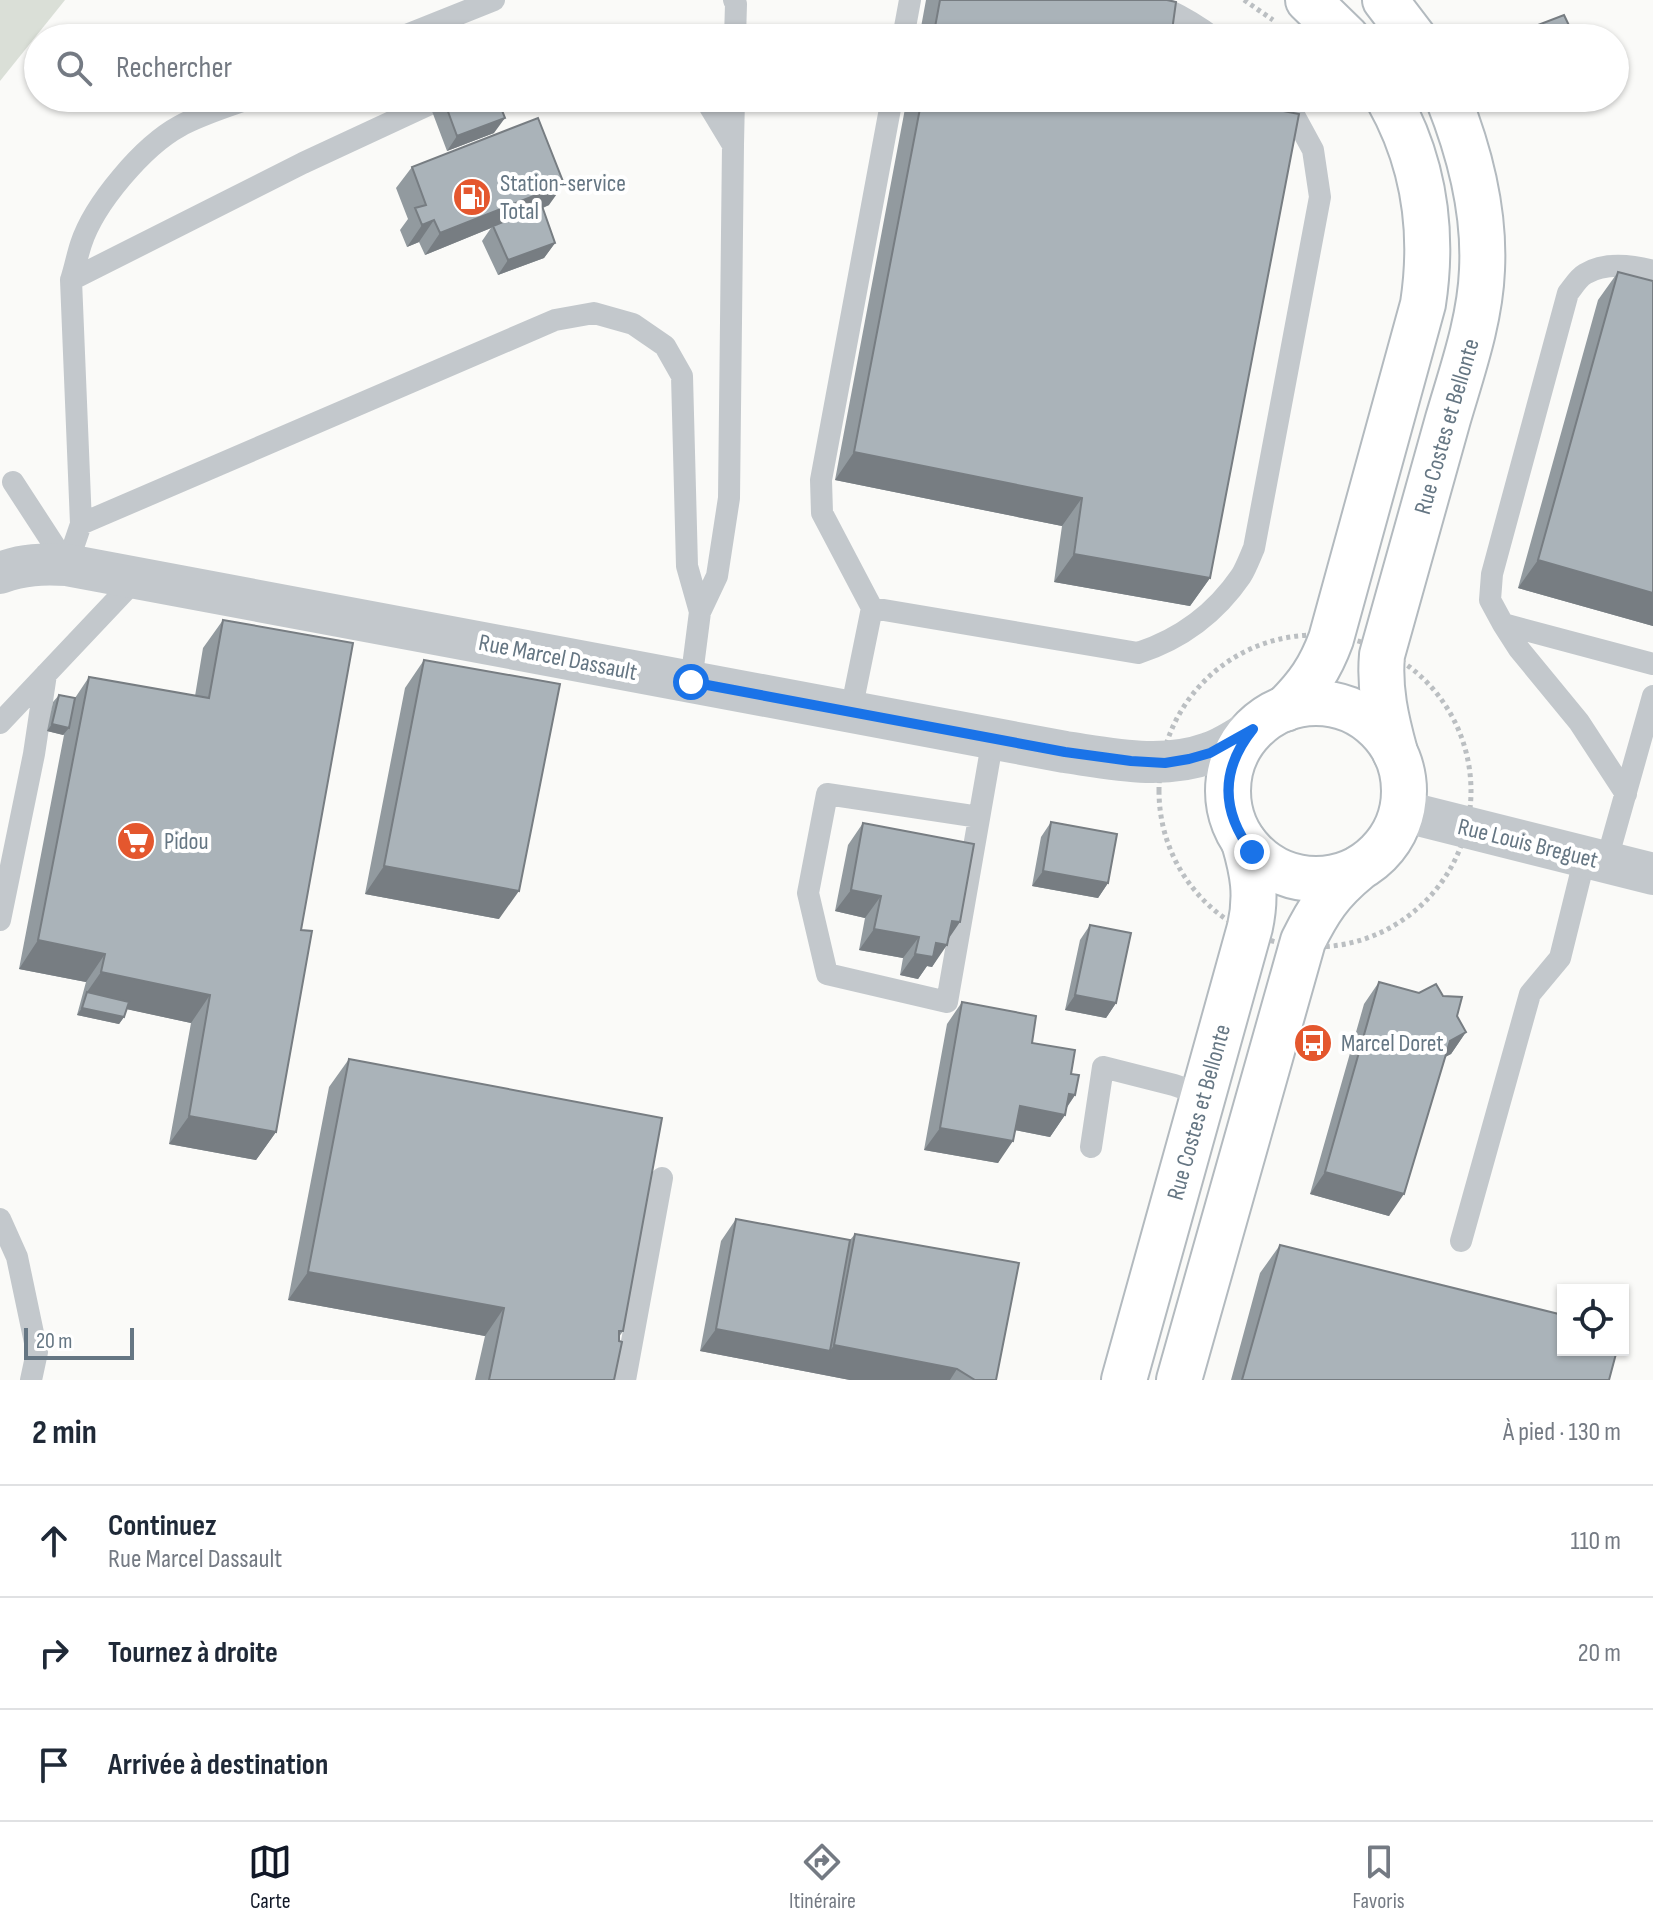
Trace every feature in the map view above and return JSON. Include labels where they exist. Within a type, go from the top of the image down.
[{"type":"main road","points":[[1308,0],[1333,24]]},
{"type":"main road","points":[[1385,0],[1403,24]]},
{"type":"main road","points":[[1269,719],[1310,703],[1348,709],[1380,731],[1395,752],[1403,774],[1402,811],[1386,844],[1358,869],[1322,879],[1296,877],[1272,868],[1244,842],[1232,818],[1228,791],[1229,777],[1238,751],[1269,719],[1303,690],[1323,660],[1418,325],[1427,278],[1428,227],[1418,175],[1394,112]]},
{"type":"main road","name":"Rue Costes et Bellonte","points":[[1395,752],[1384,713],[1380,674],[1382,655],[1468,349],[1480,295],[1483,246],[1478,194],[1453,112]]},
{"type":"main road","name":"Rue Costes et Bellonte","points":[[1244,842],[1254,882],[1254,911],[1276,934]]},
{"type":"main road","name":"Rue Costes et Bellonte","points":[[1124,1380],[1203,1095],[1276,934],[1318,911],[1328,896],[1358,869]]},
{"type":"main road","name":"Rue Costes et Bellonte","points":[[1179,1380],[1276,934]]},
{"type":"street","name":"Rue Marcel Dassault","points":[[0,573],[38,563],[67,565],[1131,761],[1165,763],[1210,753],[1269,719]]},
{"type":"street","name":"Rue Louis Breguet","points":[[1402,811],[1653,874]]},
{"type":"lane","points":[[434,24],[494,0]]},
{"type":"lane","points":[[906,24],[910,0]]},
{"type":"lane","points":[[1144,0],[1193,24]]},
{"type":"lane","points":[[735,1],[735,24]]},
{"type":"lane","points":[[67,565],[81,524],[71,280],[82,242],[99,207],[130,168],[179,126],[214,112]]},
{"type":"lane","points":[[71,280],[303,163],[413,112]]},
{"type":"lane","points":[[713,112],[733,145]]},
{"type":"lane","points":[[691,682],[700,612],[717,576],[729,498],[734,112]]},
{"type":"lane","points":[[851,711],[872,608],[822,513],[821,480],[889,112]]},
{"type":"lane","points":[[872,608],[1138,653],[1162,646],[1188,630],[1218,605],[1242,575],[1254,548],[1320,197],[1313,150],[1292,112]]},
{"type":"lane","points":[[1626,794],[1579,722],[1519,649],[1490,600],[1492,574],[1568,293],[1583,274],[1607,266],[1640,267],[1653,271]]},
{"type":"lane","points":[[81,524],[555,320],[594,313],[633,324],[665,346],[682,376],[687,566],[700,612]]},
{"type":"lane","points":[[13,482],[67,565]]},
{"type":"lane","points":[[0,723],[137,578]]},
{"type":"lane","points":[[1503,624],[1653,664]]},
{"type":"lane","points":[[0,920],[34,754],[46,674]]},
{"type":"lane","points":[[1461,1241],[1530,994],[1560,958],[1596,860],[1626,794],[1653,696]]},
{"type":"lane","points":[[979,817],[827,794],[808,893],[827,974],[947,1002],[993,738]]},
{"type":"lane","points":[[1091,1147],[1103,1067],[1203,1095]]},
{"type":"lane","points":[[625,1380],[662,1178]]},
{"type":"lane","points":[[0,1219],[17,1257],[37,1352],[31,1380]]},
{"type":"path","points":[[1301,631],[1331,639],[1415,665],[1440,696],[1464,740],[1471,772],[1473,813],[1453,871],[1420,910],[1384,934],[1334,951],[1219,918],[1192,891],[1172,857],[1164,837],[1158,802],[1171,733],[1185,701],[1205,677],[1244,649],[1274,635],[1301,631]]},
{"type":"shaded area","points":[[0,0],[65,0],[46,24],[24,24],[24,51],[0,81]]},
{"type":"building","points":[[940,0],[1176,2],[1173,24],[936,24]]},
{"type":"building","points":[[1564,15],[1568,24],[1541,24]]},
{"type":"building","points":[[448,112],[503,112],[505,118],[457,136]]},
{"type":"building","points":[[919,112],[1299,114],[1210,578],[1074,554],[1082,498],[854,452]]},
{"type":"building","name":"Station-service Total","points":[[538,118],[564,184],[440,233],[434,220],[422,225],[415,208],[426,205],[412,167]]},
{"type":"building","points":[[542,206],[555,243],[508,260],[493,226]]},
{"type":"building","points":[[1618,272],[1653,281],[1653,593],[1538,560]]},
{"type":"building","points":[[223,620],[353,643],[301,930],[312,931],[276,1132],[189,1116],[210,995],[101,972],[105,954],[38,940],[89,677],[209,698]]},
{"type":"building","points":[[424,660],[560,684],[519,891],[384,866]]},
{"type":"building","points":[[59,695],[75,698],[69,728],[52,724]]},
{"type":"building","points":[[1051,822],[1117,834],[1108,883],[1043,871]]},
{"type":"building","points":[[863,823],[974,844],[960,922],[952,921],[947,945],[936,943],[933,957],[915,954],[919,937],[874,929],[881,896],[851,890]]},
{"type":"building","points":[[1090,925],[1131,933],[1116,1003],[1075,995]]},
{"type":"building","points":[[1379,982],[1419,993],[1436,984],[1443,996],[1462,997],[1457,1016],[1466,1032],[1450,1041],[1404,1194],[1325,1172]]},
{"type":"building","points":[[87,992],[129,1002],[124,1017],[82,1008]]},
{"type":"building","points":[[962,1002],[1036,1016],[1032,1043],[1075,1050],[1071,1074],[1079,1075],[1075,1095],[1069,1094],[1065,1115],[1020,1106],[1013,1141],[940,1128]]},
{"type":"building","points":[[349,1059],[662,1118],[623,1331],[619,1331],[619,1341],[622,1342],[614,1380],[489,1380],[504,1308],[308,1272]]},
{"type":"building","points":[[736,1219],[850,1240],[830,1351],[716,1329]]},
{"type":"building","points":[[855,1234],[1019,1263],[996,1380],[975,1380],[957,1369],[834,1345]]},
{"type":"building","points":[[1280,1245],[1557,1314],[1557,1356],[1615,1356],[1609,1380],[1242,1380]]},
{"type":"place","name":"Station-service Total","points":[[472,197]]},
{"type":"place","name":"Pidou","points":[[136,841]]},
{"type":"place","name":"Marcel Doret","points":[[1313,1043]]},
{"type":"route","points":[[691,682],[1065,752],[1131,761],[1165,763],[1189,759],[1210,753],[1253,729],[1238,751],[1229,777],[1228,791],[1232,818],[1252,852]]}]
